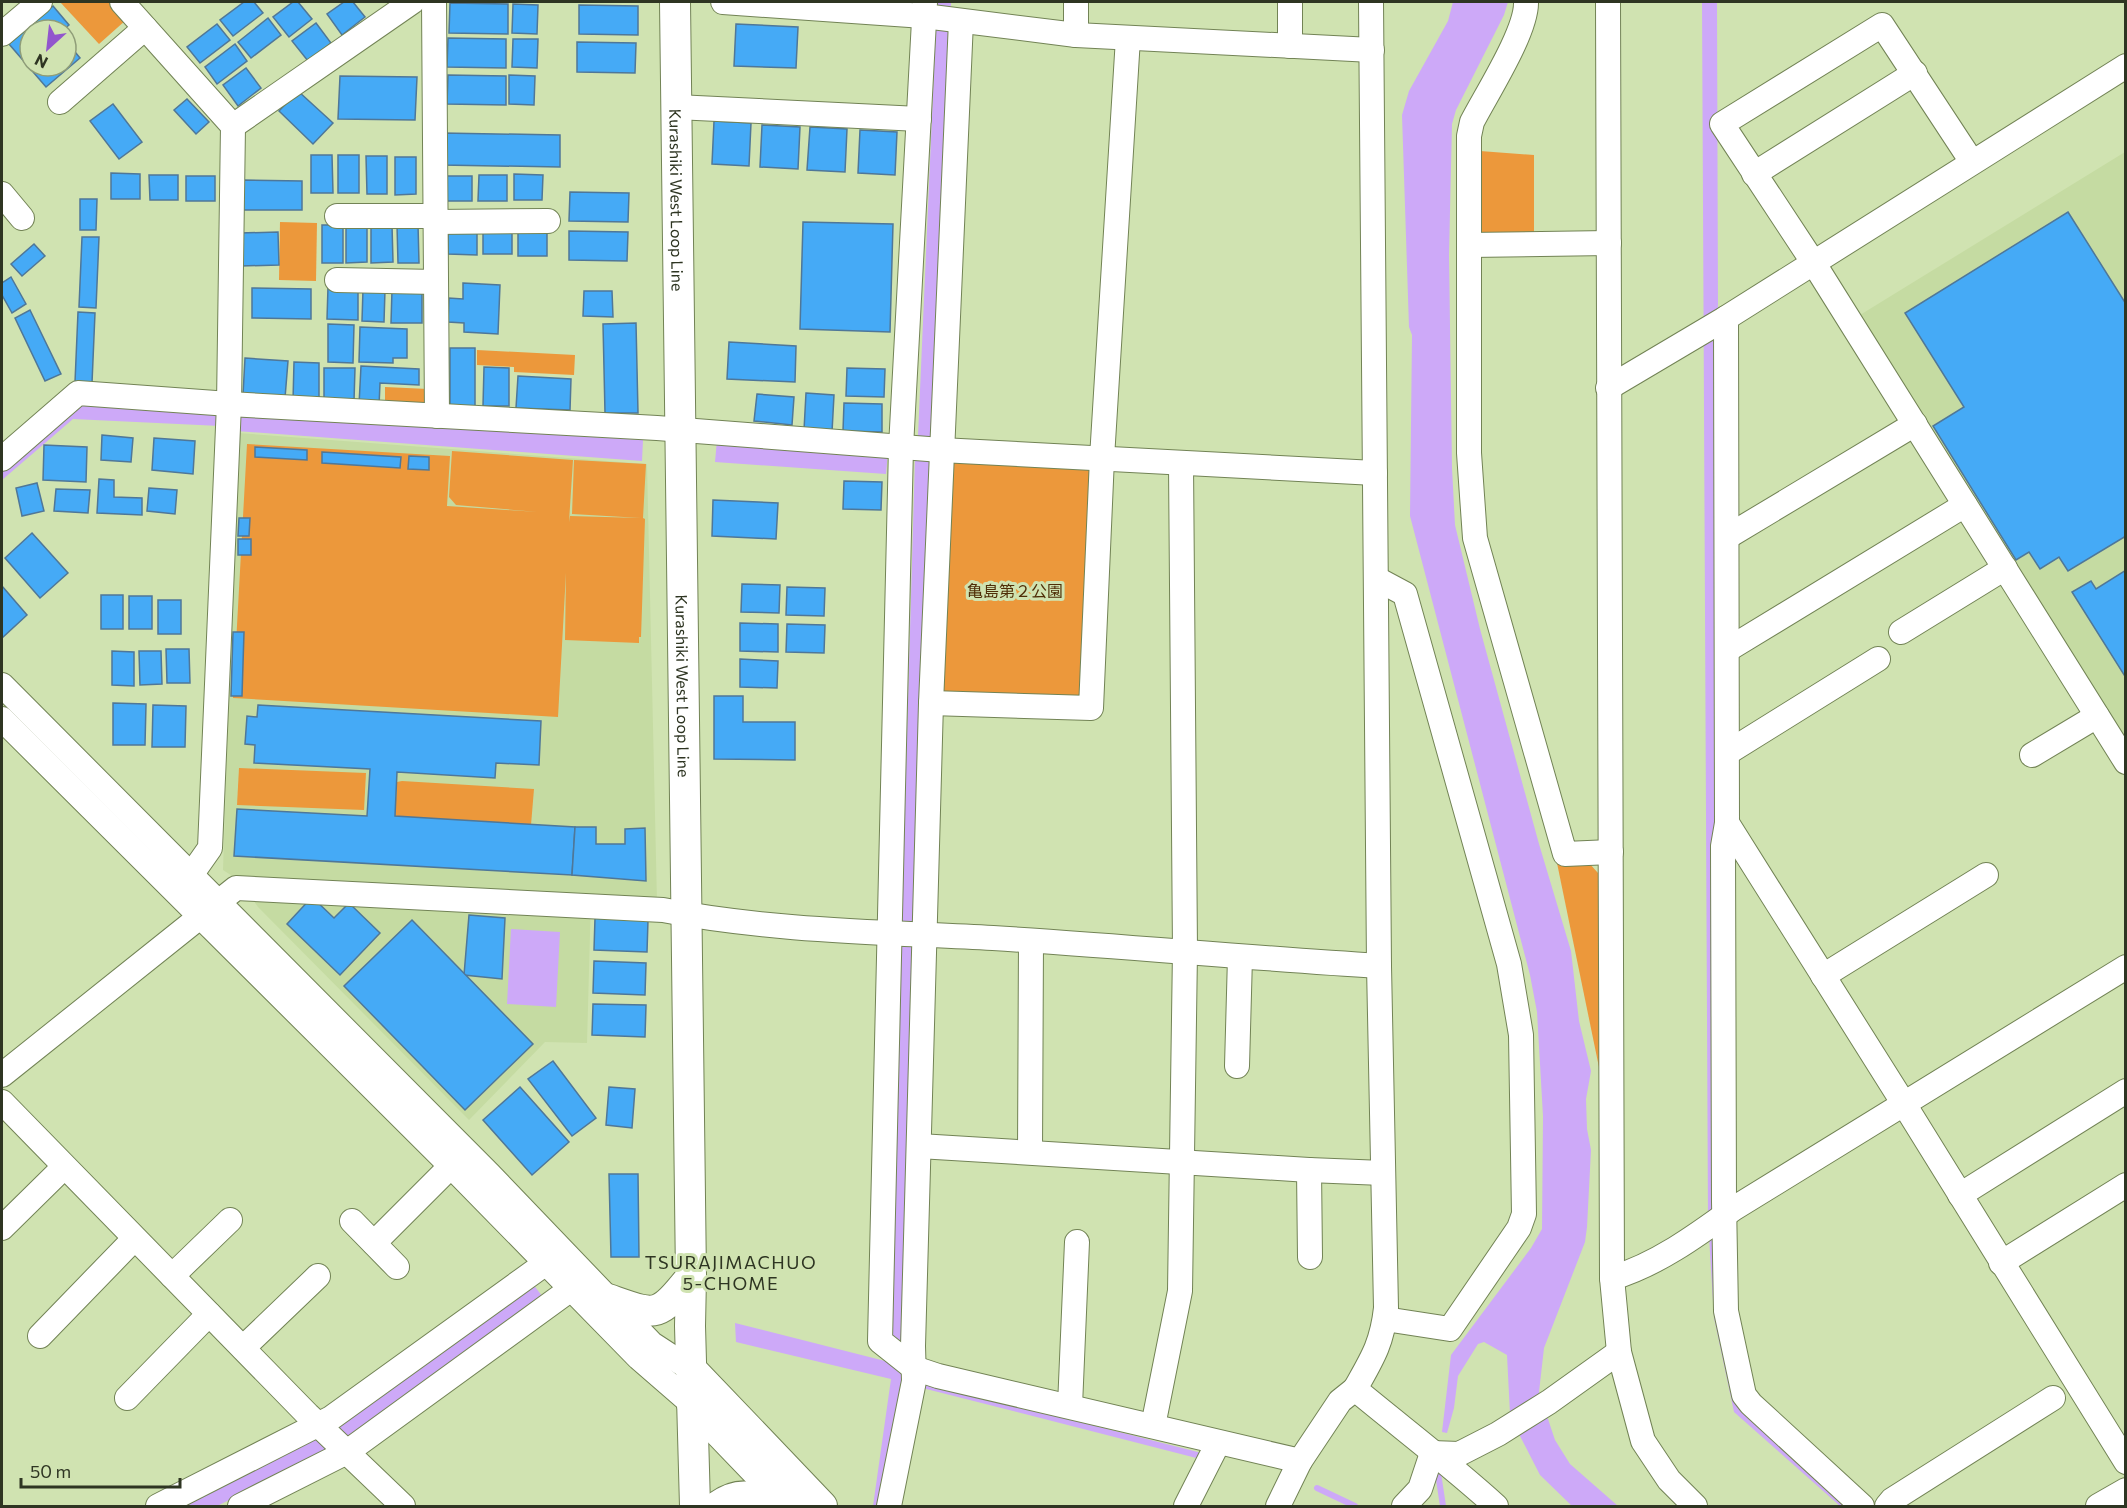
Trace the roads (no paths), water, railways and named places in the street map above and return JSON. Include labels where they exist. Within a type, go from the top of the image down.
[{"type":"main road","name":"Kurashiki West Loop Line","points":[[675,2],[685,914],[695,1506]]},
{"type":"main road","points":[[608,1299],[647,1312],[657,1310],[672,1301],[691,1277]]},
{"type":"main road","points":[[692,1370],[822,1506]]},
{"type":"main road","points":[[692,1404],[790,1506]]},
{"type":"main road","points":[[718,1506],[732,1497],[748,1495],[771,1506]]},
{"type":"street","points":[[2,34],[40,2]]},
{"type":"street","points":[[122,2],[233,126],[229,404],[210,848],[191,875]]},
{"type":"street","points":[[233,126],[412,2]]},
{"type":"street","points":[[434,2],[437,416]]},
{"type":"street","points":[[723,2],[927,12],[958,21],[1128,38],[1372,50]]},
{"type":"street","points":[[1076,2],[1076,34]]},
{"type":"street","points":[[1290,2],[1290,46]]},
{"type":"street","points":[[1278,1506],[1300,1461],[1340,1401],[1354,1389],[1376,1353],[1385,1319],[1379,966],[1371,2]]},
{"type":"street","points":[[1526,2],[1521,28],[1472,122],[1469,136],[1469,453],[1475,538],[1565,854],[1611,852]]},
{"type":"street","points":[[1608,2],[1612,1278],[1619,1352],[1643,1441],[1669,1480],[1695,1506]]},
{"type":"street","points":[[890,1506],[914,1381],[903,1359],[920,1146],[910,934],[905,447],[927,12]]},
{"type":"street","points":[[958,21],[938,449],[931,703],[910,934],[880,1341],[903,1359],[938,1376],[1300,1461]]},
{"type":"street","points":[[1972,162],[1882,25],[1722,124],[1813,262],[2126,762]]},
{"type":"street","points":[[60,102],[146,28]]},
{"type":"street","points":[[931,703],[1092,708],[1102,458],[1128,38]]},
{"type":"street","points":[[1608,388],[1716,324],[2126,66]]},
{"type":"street","points":[[1754,174],[1915,73]]},
{"type":"street","points":[[676,106],[920,119]]},
{"type":"street","points":[[2,194],[22,219]]},
{"type":"street","points":[[337,216],[548,221]]},
{"type":"street","points":[[1469,245],[1609,243]]},
{"type":"street","points":[[337,280],[436,282]]},
{"type":"street","points":[[1716,324],[1727,537],[1727,753],[1726,823],[1723,846],[1718,1221],[1726,1311],[1744,1395],[1862,1506]]},
{"type":"street","points":[[2,459],[78,393],[905,447],[1375,473]]},
{"type":"street","points":[[1727,537],[1915,424]]},
{"type":"street","points":[[1153,1426],[1180,1291],[1185,951],[1180,462]]},
{"type":"street","points":[[1727,650],[1965,505]]},
{"type":"street","points":[[1901,633],[2005,568]]},
{"type":"street","points":[[1377,579],[1405,594],[1509,964],[1521,1035],[1524,1214],[1519,1228],[1450,1329],[1385,1319]]},
{"type":"street","points":[[1727,753],[1878,659]]},
{"type":"street","points":[[2,685],[191,875],[208,909],[451,1166],[639,1358],[692,1404]]},
{"type":"street","points":[[2032,754],[2097,716]]},
{"type":"street","points":[[2,719],[208,909],[489,1174],[652,1344],[692,1370]]},
{"type":"street","points":[[1726,823],[2126,1462]]},
{"type":"street","points":[[1823,976],[1986,875]]},
{"type":"street","points":[[2,1075],[236,888],[663,910],[710,919],[1379,966]]},
{"type":"street","points":[[1030,1152],[1031,940]]},
{"type":"street","points":[[1237,1066],[1240,957]]},
{"type":"street","points":[[1612,1278],[1636,1271],[2126,967]]},
{"type":"street","points":[[1960,1195],[2126,1091]]},
{"type":"street","points":[[2,1102],[134,1239],[403,1506]]},
{"type":"street","points":[[920,1146],[1383,1173]]},
{"type":"street","points":[[374,1243],[451,1166]]},
{"type":"street","points":[[2,1228],[64,1167]]},
{"type":"street","points":[[1309,1170],[1310,1257]]},
{"type":"street","points":[[2001,1263],[2126,1185]]},
{"type":"street","points":[[172,1276],[230,1220]]},
{"type":"street","points":[[352,1221],[397,1267]]},
{"type":"street","points":[[40,1336],[134,1239]]},
{"type":"street","points":[[1070,1406],[1077,1242]]},
{"type":"street","points":[[333,1438],[332,1418],[546,1263]]},
{"type":"street","points":[[243,1348],[318,1276]]},
{"type":"street","points":[[240,1506],[333,1438],[571,1289]]},
{"type":"street","points":[[127,1398],[209,1314]]},
{"type":"street","points":[[1432,1453],[1459,1454],[1498,1434],[1549,1402],[1619,1352]]},
{"type":"street","points":[[1354,1389],[1432,1453],[1459,1472],[1496,1506]]},
{"type":"street","points":[[1887,1506],[1892,1500],[2053,1398]]},
{"type":"street","points":[[158,1506],[333,1438]]},
{"type":"street","points":[[1186,1506],[1218,1443]]},
{"type":"street","points":[[1417,1501],[1432,1453]]},
{"type":"street","points":[[2098,1506],[2126,1490]]},
{"type":"waterway","points":[[923,1385],[1201,1456]]},
{"type":"waterway","points":[[1438,1473],[1443,1506]]},
{"type":"waterway","points":[[1317,1488],[1355,1506]]},
{"type":"district","name":"TSURAJIMACHUO 5-CHOME","points":[[731,1272]]},
{"type":"park label","name":"亀島第２公園","points":[[1015,590]]}]
